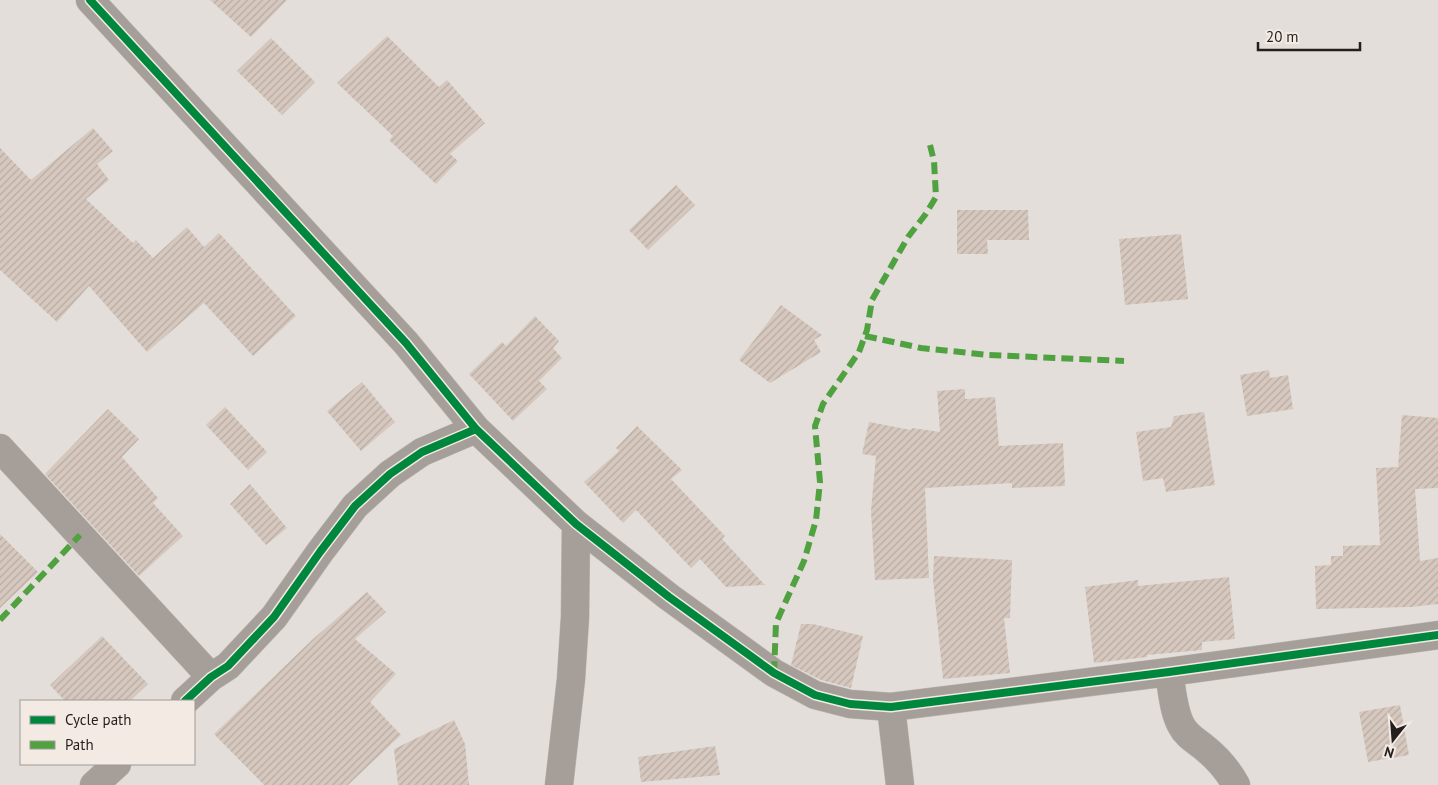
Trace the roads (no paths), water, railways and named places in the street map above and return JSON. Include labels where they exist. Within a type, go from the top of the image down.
[{"type":"street","points":[[90,0],[406,343],[476,429],[576,524],[669,597],[774,673],[814,695],[850,704],[891,707],[1169,672],[1438,635]]},
{"type":"street","points":[[186,700],[211,677],[228,666],[274,617],[355,506],[390,474],[422,452],[476,429]]},
{"type":"street","points":[[0,448],[211,677]]},
{"type":"street","points":[[560,785],[571,679],[575,617],[576,524]]},
{"type":"street","points":[[1169,672],[1180,725],[1188,736],[1207,749],[1230,773],[1236,785]]},
{"type":"street","points":[[891,707],[900,785]]},
{"type":"street","points":[[94,785],[116,765]]}]
